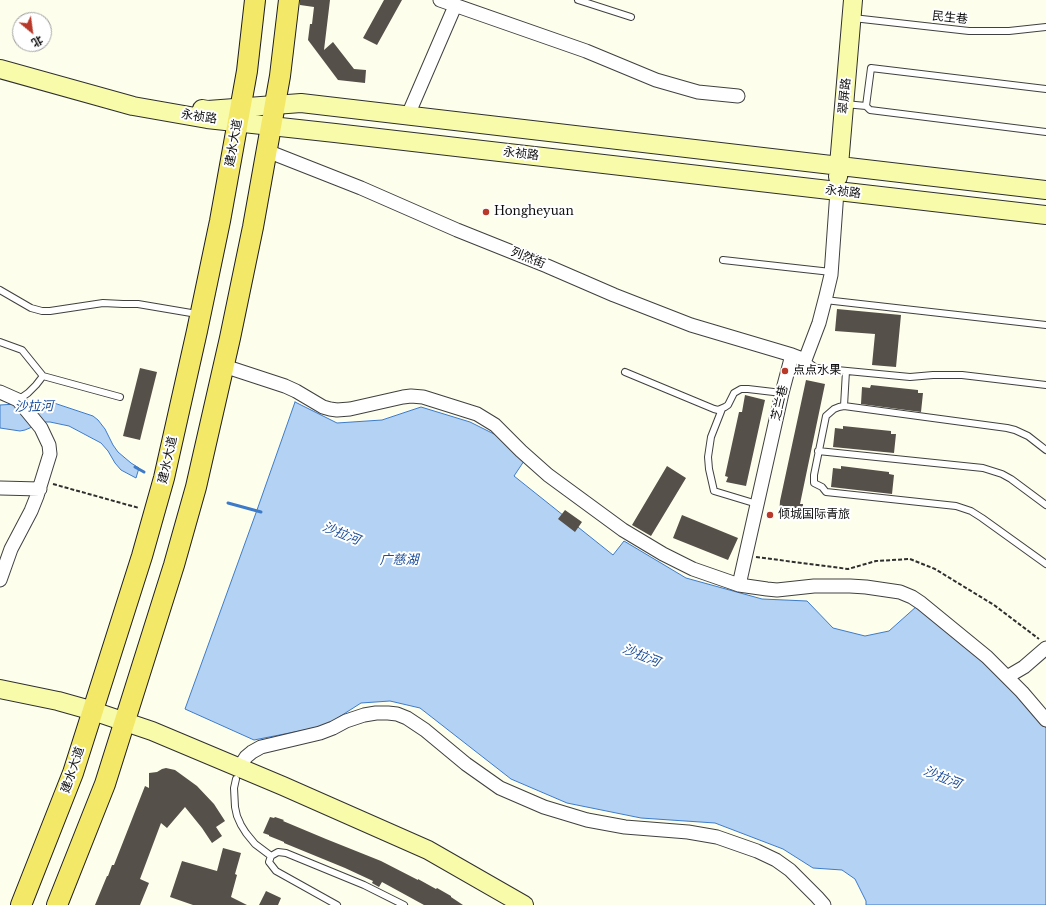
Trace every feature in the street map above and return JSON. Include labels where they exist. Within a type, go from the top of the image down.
[{"type":"main road","name":"建水大道","points":[[21,905],[73,773],[142,556],[164,478],[201,315],[220,221],[247,71],[255,0]]},
{"type":"main road","points":[[57,905],[105,784],[174,565],[194,494],[224,366],[253,227],[280,76],[289,0]]},
{"type":"main road","name":"翠屏路","points":[[837,191],[853,0]]},
{"type":"main road","name":"永祯路","points":[[0,59],[136,96],[239,115],[271,126],[1046,216]]},
{"type":"main road","name":"永祯路","points":[[0,69],[134,106],[207,119],[239,115],[275,105],[301,103],[1046,190]]},
{"type":"main road","points":[[0,689],[58,701],[91,716],[123,726],[148,742],[237,773],[428,850],[524,905]]},
{"type":"main road","points":[[0,700],[55,712],[91,716]]},
{"type":"main road","points":[[237,773],[422,860],[502,905]]},
{"type":"street","points":[[440,0],[457,3],[586,51],[656,80],[698,92],[738,96]]},
{"type":"street","points":[[408,115],[457,3]]},
{"type":"street","name":"列然街","points":[[267,151],[361,188],[457,230],[691,325],[792,356]]},
{"type":"street","points":[[792,356],[805,360],[819,323],[831,272],[837,191]]},
{"type":"street","name":"芝兰巷","points":[[739,585],[782,393],[792,356]]},
{"type":"street","points":[[224,366],[279,384],[296,391],[323,407],[330,409],[350,409],[411,396],[423,397],[477,414],[495,425],[548,475],[623,530],[663,554],[693,569],[739,585],[777,590],[814,586],[866,587],[900,592],[912,597],[987,657],[1022,692],[1046,720]]},
{"type":"street","points":[[0,392],[18,400],[41,428],[48,441],[50,449],[41,485],[31,511],[11,549],[0,578]]},
{"type":"street","points":[[0,488],[41,485]]},
{"type":"street","points":[[1007,677],[1024,667],[1046,648]]},
{"type":"street","points":[[237,773],[246,757],[252,752],[261,748],[320,733],[334,728],[346,721],[364,715],[376,713],[396,714],[408,718],[425,730],[466,764],[500,788],[544,807],[587,820],[625,827],[688,832],[717,837],[757,851],[776,860],[790,870],[824,905]]},
{"type":"lane","points":[[578,0],[631,17]]},
{"type":"lane","name":"民生巷","points":[[851,18],[969,31],[1009,30],[1046,26]]},
{"type":"lane","points":[[866,106],[871,68],[1046,89]]},
{"type":"lane","points":[[845,104],[866,106],[870,110],[1046,132]]},
{"type":"lane","points":[[723,260],[831,272]]},
{"type":"lane","points":[[0,290],[32,308],[42,311],[103,303],[138,304],[201,315]]},
{"type":"lane","points":[[825,300],[1046,325]]},
{"type":"lane","points":[[0,342],[22,350],[43,376],[120,397]]},
{"type":"lane","points":[[805,360],[816,368],[910,377],[962,375],[1046,385]]},
{"type":"lane","points":[[844,406],[846,371]]},
{"type":"lane","points":[[625,372],[714,409],[722,409],[728,405],[734,394],[741,390],[748,389],[782,393]]},
{"type":"lane","points":[[18,400],[28,393],[43,376]]},
{"type":"lane","points":[[1046,450],[1028,436],[1007,428],[844,406],[834,409],[826,416],[814,475],[814,483],[822,487],[826,492],[964,508],[976,514],[1046,564]]},
{"type":"lane","points":[[722,409],[711,437],[708,457],[709,470],[714,491],[757,504]]},
{"type":"lane","points":[[818,451],[983,468],[998,472],[1011,479],[1046,505]]},
{"type":"lane","points":[[237,773],[234,788],[237,816],[246,834],[255,844],[271,856]]},
{"type":"lane","points":[[337,905],[276,871],[269,862],[271,856],[278,852],[286,853],[364,885],[404,905]]},
{"type":"path","points":[[41,485],[154,513]]},
{"type":"water","points":[[51,402],[93,416],[98,420],[118,452],[139,468],[136,478],[121,470],[101,443],[69,426],[44,422],[20,431],[0,428],[0,405]]},
{"type":"water","name":"广慈湖","points":[[295,402],[337,423],[382,420],[421,407],[470,422],[498,436],[524,461],[514,476],[613,555],[624,541],[686,578],[762,599],[807,601],[833,628],[865,636],[889,631],[917,606],[992,670],[1029,706],[1046,728],[1046,905],[866,905],[866,901],[855,879],[842,870],[813,868],[783,849],[715,823],[641,818],[567,803],[511,779],[420,708],[390,701],[361,703],[325,726],[254,740],[185,709]]},
{"type":"building","points":[[300,0],[330,0],[324,50],[333,42],[354,69],[366,70],[365,83],[338,80],[308,40],[314,7],[300,5]]},
{"type":"building","points":[[384,0],[402,0],[377,45],[363,38]]},
{"type":"building","points":[[837,309],[901,315],[896,367],[872,365],[875,334],[835,331]]},
{"type":"building","points":[[140,368],[157,372],[140,440],[123,436]]},
{"type":"building","points":[[806,380],[825,384],[800,504],[803,504],[802,519],[779,516],[780,501]]},
{"type":"building","points":[[871,385],[918,390],[918,393],[923,393],[921,412],[861,404],[862,387],[870,388]]},
{"type":"building","points":[[745,395],[765,400],[746,486],[726,482],[728,477],[725,476],[739,412],[742,412]]},
{"type":"building","points":[[843,426],[891,431],[891,434],[896,434],[894,453],[833,447],[835,428],[843,429]]},
{"type":"building","points":[[667,466],[686,478],[651,536],[632,525]]},
{"type":"building","points":[[841,466],[889,472],[889,474],[894,475],[892,494],[831,487],[833,468],[841,469]]},
{"type":"building","points":[[565,510],[582,522],[575,532],[558,519]]},
{"type":"building","points":[[682,515],[738,538],[728,560],[673,538]]},
{"type":"building","points":[[166,768],[175,770],[197,786],[214,804],[225,821],[216,827],[222,836],[212,843],[185,807],[167,828],[161,823],[140,879],[149,883],[140,905],[95,905],[112,865],[114,865],[145,786],[149,788],[149,773],[157,772]]},
{"type":"building","points":[[270,817],[284,820],[283,821],[381,861],[436,889],[437,888],[463,905],[424,905],[382,882],[379,887],[372,883],[373,881],[263,833]]},
{"type":"building","points":[[223,848],[241,853],[231,897],[247,905],[193,905],[170,897],[182,861],[217,871]]},
{"type":"building","points":[[266,891],[281,898],[278,905],[259,905]]},
{"type":"waterway","name":"沙拉河","points":[[135,467],[144,472]]},
{"type":"waterway","name":"沙拉河","points":[[228,503],[261,512]]},
{"type":"place","name":"Hongheyuan","points":[[486,212]]},
{"type":"place","name":"点点水果","points":[[785,371]]},
{"type":"place","name":"倾城国际青旅","points":[[770,515]]}]
